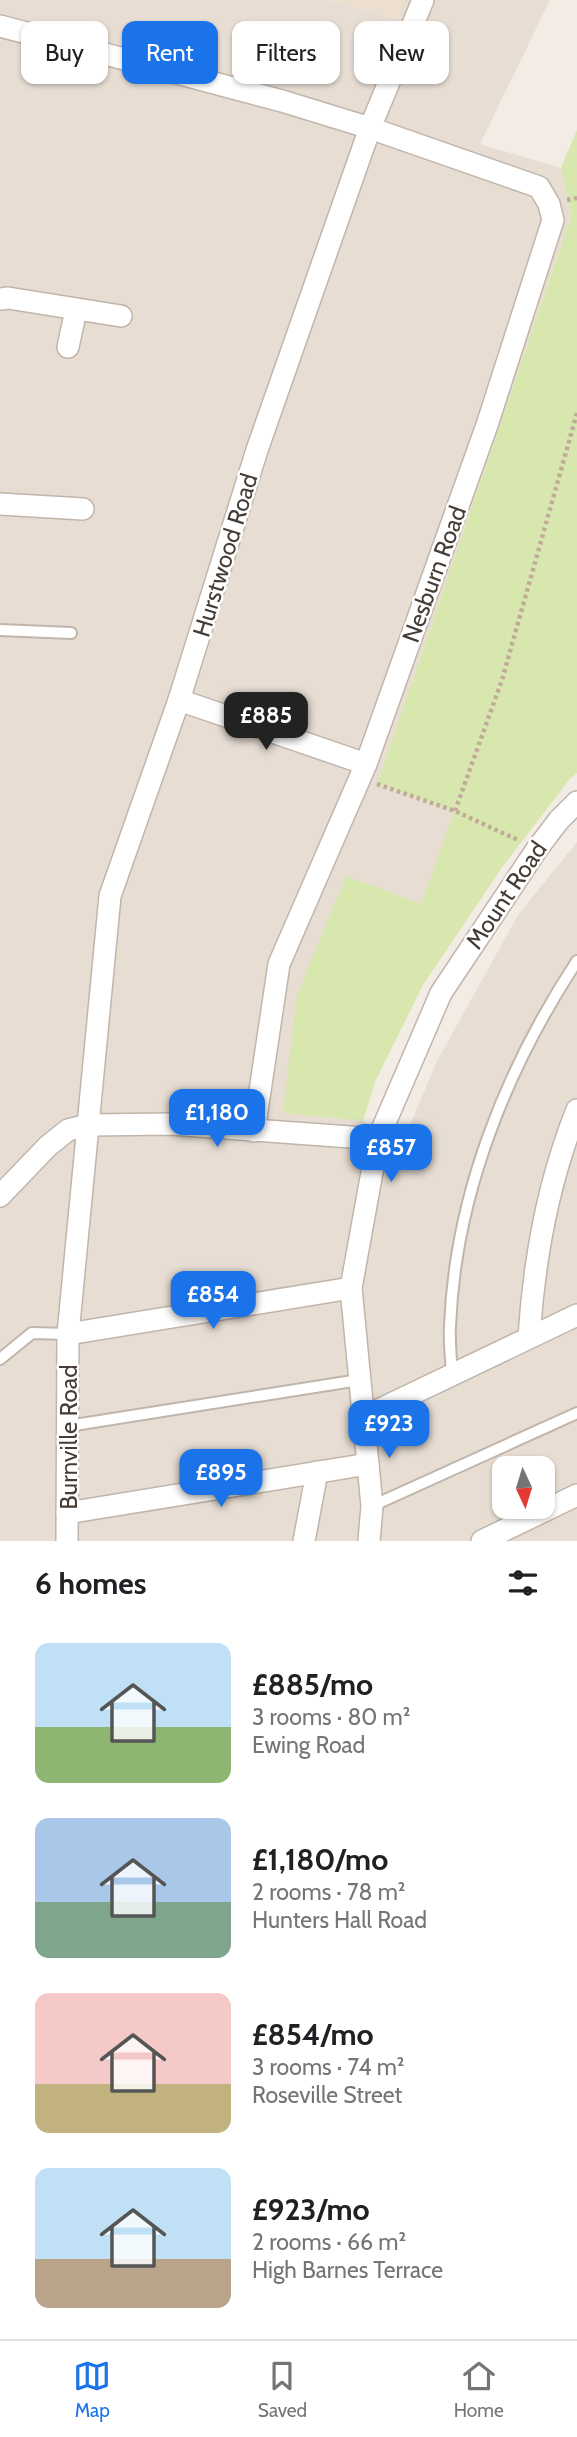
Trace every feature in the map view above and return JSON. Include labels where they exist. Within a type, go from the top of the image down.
[{"type":"street","name":"Hurstwood Road","points":[[88,1125],[110,896],[180,700],[257,450],[370,128],[423,0]]},
{"type":"street","name":"Nesburn Road","points":[[0,26],[282,101],[370,128],[539,187],[549,204],[553,220],[487,425],[363,771],[279,964],[254,1131]]},
{"type":"street","points":[[0,299],[8,298],[121,316]]},
{"type":"street","points":[[68,347],[76,310]]},
{"type":"street","points":[[0,504],[83,509]]},
{"type":"street","points":[[180,700],[363,771]]},
{"type":"street","name":"Mount Road","points":[[369,1541],[372,1506],[351,1287],[378,1139],[441,993],[537,849],[568,822],[577,802]]},
{"type":"street","points":[[529,1337],[532,1295],[545,1219],[565,1139],[577,1110]]},
{"type":"street","points":[[0,1196],[48,1146],[68,1130],[88,1125],[171,1124],[378,1139]]},
{"type":"street","name":"Burnville Road","points":[[67,1541],[68,1334],[88,1125]]},
{"type":"street","points":[[68,1334],[351,1287]]},
{"type":"street","points":[[364,1417],[577,1315]]},
{"type":"street","points":[[67,1513],[368,1464]]},
{"type":"street","points":[[304,1541],[317,1472]]},
{"type":"street","points":[[482,1541],[577,1495]]},
{"type":"lane","points":[[0,630],[71,633]]},
{"type":"lane","points":[[452,1374],[450,1328],[453,1290],[461,1233],[474,1180],[519,1063],[577,961]]},
{"type":"lane","points":[[0,1359],[32,1334],[68,1334]]},
{"type":"lane","points":[[68,1426],[359,1380]]},
{"type":"lane","points":[[372,1506],[577,1413]]},
{"type":"path","points":[[455,811],[502,680],[577,413]]},
{"type":"path","points":[[363,771],[537,849]]},
{"type":"shaded area","points":[[0,0],[325,0],[398,19],[405,0],[550,0],[480,144],[561,168],[571,217],[377,784],[455,811],[421,904],[347,877],[283,1113],[363,1121],[398,1153],[437,1061],[518,915],[577,842],[577,1541],[0,1541]]},
{"type":"shaded area","points":[[325,0],[405,0],[398,19]]},
{"type":"green space","points":[[577,130],[577,773],[503,866],[423,985],[375,1082],[363,1121],[283,1113],[297,995],[346,876],[421,904],[454,812],[377,784],[571,217],[561,168]]}]
